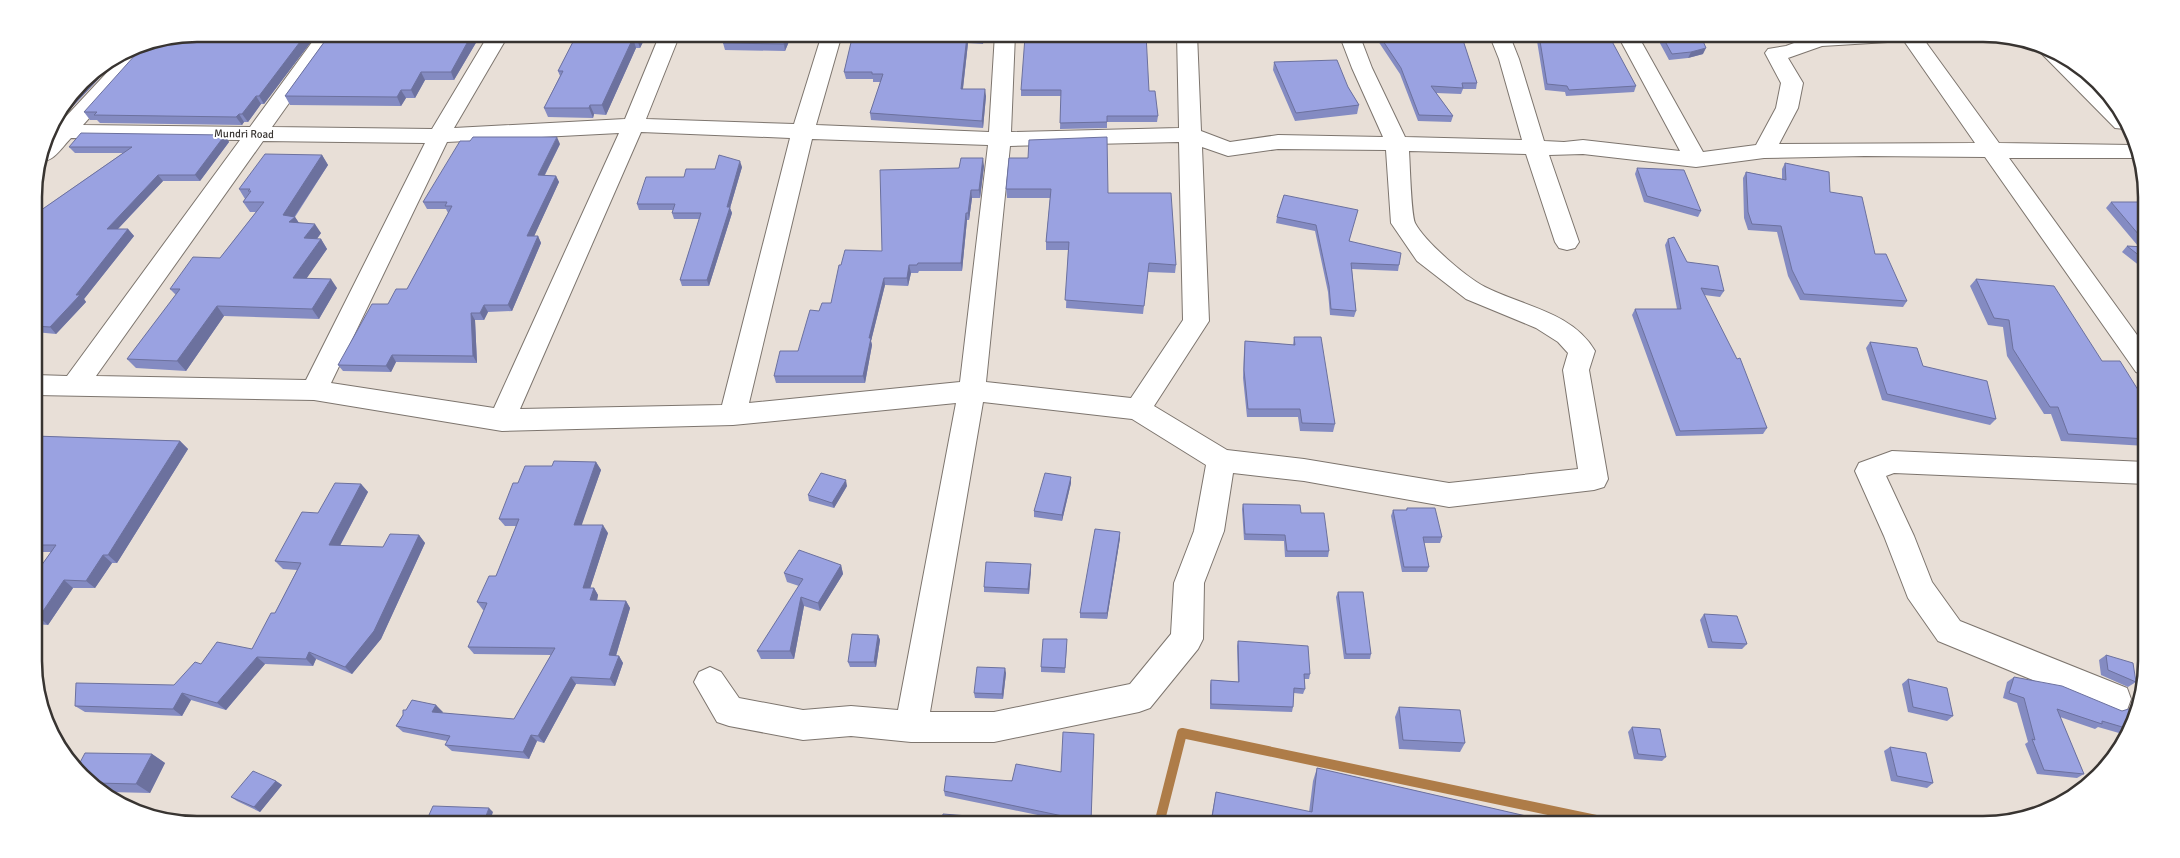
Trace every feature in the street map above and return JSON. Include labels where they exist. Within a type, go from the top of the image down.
[{"type":"street","points":[[1138,409],[1196,320],[1187,42]]},
{"type":"street","points":[[43,385],[314,390],[502,420],[734,415],[972,391],[1138,409],[1220,460],[1304,470],[1450,495],[1594,479],[1576,370],[1582,351],[1567,335],[1545,322],[1475,293],[1426,256],[1403,223],[1397,144],[1352,42]]},
{"type":"street","points":[[1502,42],[1535,147],[1568,242]]},
{"type":"street","points":[[1631,42],[1696,160]]},
{"type":"street","points":[[1782,42],[1790,52]]},
{"type":"street","points":[[1764,151],[1787,108],[1792,83],[1775,53],[1790,52],[1813,42]]},
{"type":"street","points":[[1917,42],[1990,149],[2138,354]]},
{"type":"street","points":[[74,386],[322,43]]},
{"type":"street","points":[[314,390],[439,136],[494,43]]},
{"type":"street","points":[[502,420],[633,125],[666,43]]},
{"type":"street","points":[[734,415],[803,131],[829,43]]},
{"type":"street","points":[[911,727],[972,391],[1000,139],[1005,43]]},
{"type":"street","points":[[59,128],[132,57]]},
{"type":"street","points":[[2065,67],[2112,112]]},
{"type":"street","name":"Mundri Road","points":[[57,131],[439,136],[633,125],[1000,139],[1190,135]]},
{"type":"street","points":[[1190,135],[1228,149],[1278,142],[1583,147],[1696,160],[1764,151],[1990,149],[2130,152]]},
{"type":"street","points":[[710,682],[729,711],[803,726],[851,721],[911,727],[994,727],[1138,697],[1187,639],[1189,582],[1208,531],[1220,460]]},
{"type":"street","points":[[2115,699],[1949,631],[1919,589],[1899,536],[1869,471],[1892,462],[2138,473]]},
{"type":"building","points":[[1146,42],[1149,91],[1155,91],[1158,116],[1107,116],[1107,122],[1060,123],[1061,90],[1021,90],[1025,43]]},
{"type":"building","points":[[1384,42],[1464,42],[1477,83],[1462,83],[1463,88],[1431,86],[1453,116],[1419,115],[1401,68]]},
{"type":"building","points":[[1540,42],[1612,42],[1636,86],[1569,90],[1567,86],[1547,84]]},
{"type":"building","points":[[1665,42],[1703,42],[1706,48],[1691,52],[1672,54]]},
{"type":"building","points":[[187,43],[299,43],[259,96],[256,96],[242,114],[236,117],[94,115],[97,112],[84,112],[135,55],[147,51],[167,45]]},
{"type":"building","points":[[324,43],[467,43],[451,72],[421,72],[411,90],[401,90],[397,97],[285,96]]},
{"type":"building","points":[[572,43],[631,43],[602,105],[590,105],[589,108],[544,108],[563,71],[558,71]]},
{"type":"building","points":[[723,43],[784,43],[784,44]]},
{"type":"building","points":[[851,43],[966,43],[961,89],[985,89],[982,121],[870,113],[883,74],[844,72]]},
{"type":"building","points":[[1337,60],[1348,87],[1359,105],[1296,113],[1274,62]]},
{"type":"building","points":[[81,133],[225,135],[195,175],[158,175],[107,229],[128,229],[76,295],[80,295],[50,327],[43,327],[43,209],[132,147],[69,147]]},
{"type":"building","points":[[473,137],[557,137],[538,175],[556,176],[527,236],[538,236],[508,305],[484,305],[480,313],[471,313],[473,356],[392,355],[386,366],[338,365],[372,304],[388,304],[396,289],[407,289],[452,206],[445,206],[447,202],[423,202],[460,141],[470,141]]},
{"type":"building","points":[[1107,137],[1108,193],[1171,193],[1176,265],[1149,263],[1144,306],[1065,300],[1069,242],[1046,242],[1051,189],[1006,189],[1009,158],[1028,158],[1029,140]]},
{"type":"building","points":[[265,154],[322,155],[283,215],[295,217],[289,222],[315,224],[304,238],[321,239],[293,278],[331,279],[312,309],[217,306],[177,361],[127,359],[180,289],[170,289],[193,257],[220,258],[264,202],[243,202],[251,191],[248,191],[250,189],[239,189]]},
{"type":"building","points":[[719,155],[740,161],[727,207],[730,207],[707,280],[680,280],[701,213],[672,213],[675,204],[637,204],[646,177],[684,177],[686,169],[715,169]]},
{"type":"building","points":[[961,158],[983,158],[979,190],[971,190],[968,213],[966,213],[961,263],[918,263],[917,265],[909,265],[907,278],[884,278],[869,338],[871,338],[863,376],[774,376],[780,351],[798,351],[810,310],[819,311],[822,303],[831,303],[839,265],[841,265],[845,250],[882,251],[880,170],[959,168]]},
{"type":"building","points":[[1785,163],[1829,172],[1830,192],[1862,197],[1875,254],[1886,254],[1907,301],[1804,294],[1792,270],[1781,226],[1752,224],[1748,212],[1746,172],[1786,180]]},
{"type":"building","points":[[1637,168],[1684,170],[1701,211],[1647,196]]},
{"type":"building","points":[[1284,195],[1358,210],[1349,241],[1401,253],[1399,265],[1351,263],[1356,311],[1331,309],[1329,286],[1316,225],[1277,217]]},
{"type":"building","points":[[2111,202],[2138,202],[2138,234]]},
{"type":"building","points":[[1674,237],[1687,262],[1718,266],[1724,291],[1701,288],[1737,359],[1740,358],[1767,428],[1680,431],[1635,309],[1681,309],[1668,239]]},
{"type":"building","points":[[2127,246],[2138,247],[2138,255]]},
{"type":"building","points":[[1976,279],[2054,286],[2102,361],[2120,361],[2138,390],[2138,438],[2068,434],[2058,407],[2050,407],[2013,349],[2009,320],[1994,318]]},
{"type":"building","points":[[1294,337],[1321,337],[1335,424],[1302,423],[1300,409],[1248,409],[1244,370],[1245,341],[1295,345]]},
{"type":"building","points":[[1870,342],[1917,348],[1923,366],[1987,381],[1996,419],[1887,394]]},
{"type":"building","points":[[42,436],[180,441],[108,555],[103,555],[86,581],[64,580],[42,612],[42,564],[56,545],[42,545]]},
{"type":"building","points":[[554,461],[596,462],[574,525],[603,525],[583,588],[594,588],[590,600],[626,601],[609,655],[619,656],[610,679],[571,677],[538,736],[531,735],[523,752],[445,745],[450,736],[396,726],[403,715],[403,710],[406,710],[412,700],[436,705],[432,712],[514,719],[555,648],[468,647],[487,603],[477,602],[489,576],[496,576],[519,519],[499,519],[513,483],[518,483],[525,466],[552,466]]},
{"type":"building","points":[[821,473],[846,480],[832,503],[808,495]]},
{"type":"building","points":[[1045,473],[1071,477],[1062,515],[1034,511]]},
{"type":"building","points":[[335,483],[361,484],[329,545],[383,547],[390,534],[419,535],[374,631],[345,667],[309,652],[306,659],[257,657],[217,703],[182,693],[173,709],[75,706],[76,683],[174,685],[195,662],[201,664],[217,642],[252,649],[271,613],[275,613],[301,563],[275,561],[302,512],[318,513]]},
{"type":"building","points":[[1243,504],[1300,505],[1301,513],[1324,513],[1329,551],[1287,551],[1285,535],[1245,534]]},
{"type":"building","points":[[1407,508],[1435,508],[1442,537],[1423,537],[1429,567],[1404,567],[1393,510],[1407,510]]},
{"type":"building","points":[[1095,529],[1120,532],[1107,613],[1080,613]]},
{"type":"building","points":[[799,550],[841,565],[818,603],[801,597],[790,651],[757,651],[803,579],[784,573]]},
{"type":"building","points":[[986,562],[1031,564],[1028,589],[984,587]]},
{"type":"building","points":[[1338,592],[1363,592],[1371,654],[1346,654]]},
{"type":"building","points":[[1704,614],[1737,616],[1747,644],[1712,642]]},
{"type":"building","points":[[852,634],[878,635],[874,662],[848,662]]},
{"type":"building","points":[[1043,639],[1067,639],[1065,668],[1041,667]]},
{"type":"building","points":[[1238,641],[1308,646],[1310,674],[1304,674],[1305,689],[1294,688],[1293,707],[1211,704],[1211,680],[1239,682]]},
{"type":"building","points":[[2106,655],[2133,663],[2136,682],[2108,670]]},
{"type":"building","points":[[977,667],[1005,668],[1002,694],[974,693]]},
{"type":"building","points":[[2014,677],[2062,686],[2122,711],[2130,709],[2123,727],[2102,721],[2102,724],[2057,709],[2084,774],[2044,770],[2032,739],[2035,740],[2024,698],[2009,693]]},
{"type":"building","points":[[1908,679],[1947,688],[1953,716],[1913,707]]},
{"type":"building","points":[[1399,707],[1460,710],[1465,743],[1403,740]]},
{"type":"building","points":[[1632,727],[1660,729],[1666,757],[1638,754]]},
{"type":"building","points":[[1063,732],[1094,734],[1091,816],[1060,816],[944,791],[946,776],[1012,781],[1016,764],[1061,772]]},
{"type":"building","points":[[1890,747],[1926,753],[1933,783],[1897,776]]},
{"type":"building","points":[[85,753],[152,754],[136,784],[103,783],[80,762]]},
{"type":"building","points":[[1317,768],[1523,815],[1212,815],[1216,792],[1312,812]]},
{"type":"building","points":[[253,771],[276,781],[254,807],[231,797]]},
{"type":"building","points":[[433,806],[489,808],[486,816],[429,816]]},
{"type":"building","points":[[943,814],[963,816],[943,816]]},
{"type":"waterway","points":[[1161,815],[1182,733],[1573,815]]}]
